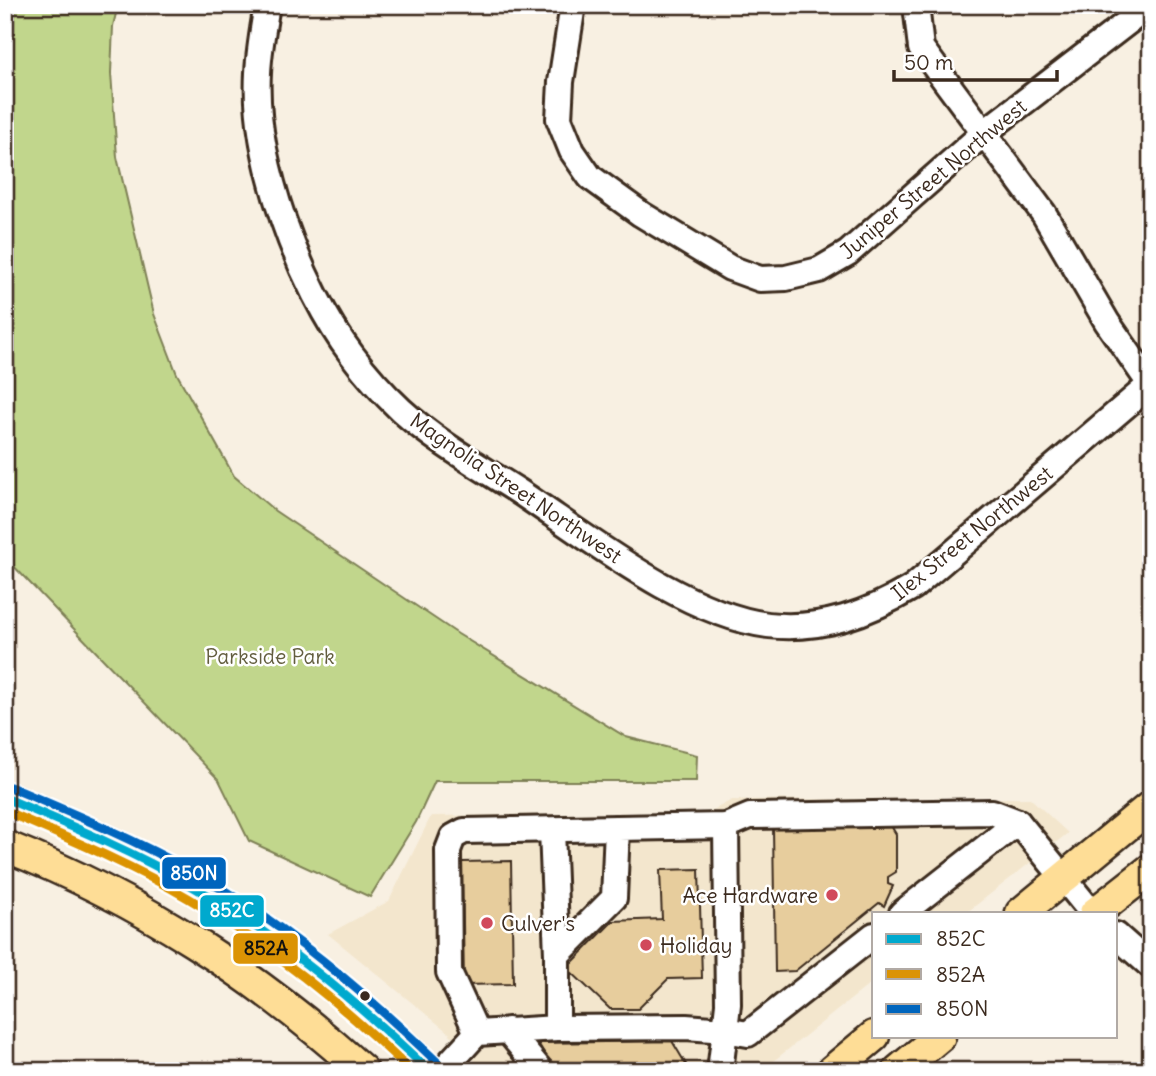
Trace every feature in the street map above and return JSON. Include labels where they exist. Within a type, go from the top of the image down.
[{"type":"main road","points":[[5,798],[129,853],[250,922],[386,1029],[429,1071]]},
{"type":"main road","points":[[1022,912],[1151,806]]},
{"type":"main road","points":[[5,846],[117,897],[232,964],[286,1005],[363,1071]]},
{"type":"main road","points":[[1095,912],[1151,869]]},
{"type":"main road","points":[[832,1071],[872,1038]]},
{"type":"main road","points":[[898,1071],[938,1038]]},
{"type":"street","name":"Magnolia Street Northwest","points":[[267,5],[258,76],[262,128],[272,180],[288,234],[315,297],[351,355],[401,410],[442,441],[659,583],[730,617],[767,624]]},
{"type":"street","name":"Juniper Street Northwest","points":[[573,5],[561,82],[559,119],[572,151],[590,177],[641,214],[730,268],[760,279],[786,278],[819,270],[848,253],[985,132],[1150,5]]},
{"type":"street","points":[[916,5],[921,48],[1044,214],[1107,322],[1151,384]]},
{"type":"street","name":"Ilex Street Northwest","points":[[767,624],[810,625],[846,619],[876,609],[914,587],[1151,384]]},
{"type":"street","points":[[477,1033],[449,972],[448,850],[453,837],[464,831],[726,826],[750,816],[992,812],[1018,822],[1093,912]]},
{"type":"street","points":[[903,912],[1018,822]]},
{"type":"street","points":[[720,1071],[728,1004],[726,826]]},
{"type":"street","points":[[557,955],[614,898],[617,828]]},
{"type":"street","points":[[552,830],[557,1028]]},
{"type":"street","points":[[442,1071],[477,1033],[557,1028],[686,1027],[748,1034],[872,937]]},
{"type":"street","points":[[1118,937],[1151,967]]},
{"type":"street","points":[[507,1030],[541,1071]]},
{"type":"shaded area","points":[[1030,798],[1068,833],[967,912],[872,912],[872,983],[761,1071],[484,1071],[449,1033],[328,934],[389,901],[431,816],[709,812],[732,800]]},
{"type":"green space","name":"Parkside Park","points":[[5,5],[118,5],[113,26],[111,73],[117,157],[154,314],[177,374],[234,476],[275,511],[458,634],[626,737],[697,755],[696,781],[435,781],[416,822],[370,897],[249,841],[219,780],[5,557]]},
{"type":"building","name":"Ace Hardware","points":[[891,826],[896,834],[896,872],[888,877],[888,884],[893,886],[884,906],[879,903],[795,971],[775,972],[773,827]]},
{"type":"building","name":"Culver's","points":[[511,861],[513,984],[464,985],[462,862]]},
{"type":"building","name":"Holiday","points":[[699,869],[702,978],[668,979],[638,1009],[610,1009],[567,968],[613,921],[662,919],[660,870]]},
{"type":"building","points":[[672,1041],[690,1071],[555,1071],[538,1043]]},
{"type":"transit line","name":"850N","points":[[10,787],[152,851],[231,895],[324,961],[437,1062]]},
{"type":"transit line","name":"852C","points":[[5,798],[125,851],[226,906],[317,972],[429,1071]]},
{"type":"transit line","name":"852A","points":[[5,811],[144,874],[248,936],[305,978],[411,1071]]},
{"type":"place","name":"Ace Hardware","points":[[832,895]]},
{"type":"place","name":"Culver's","points":[[487,923]]},
{"type":"place","name":"Holiday","points":[[646,945]]}]
